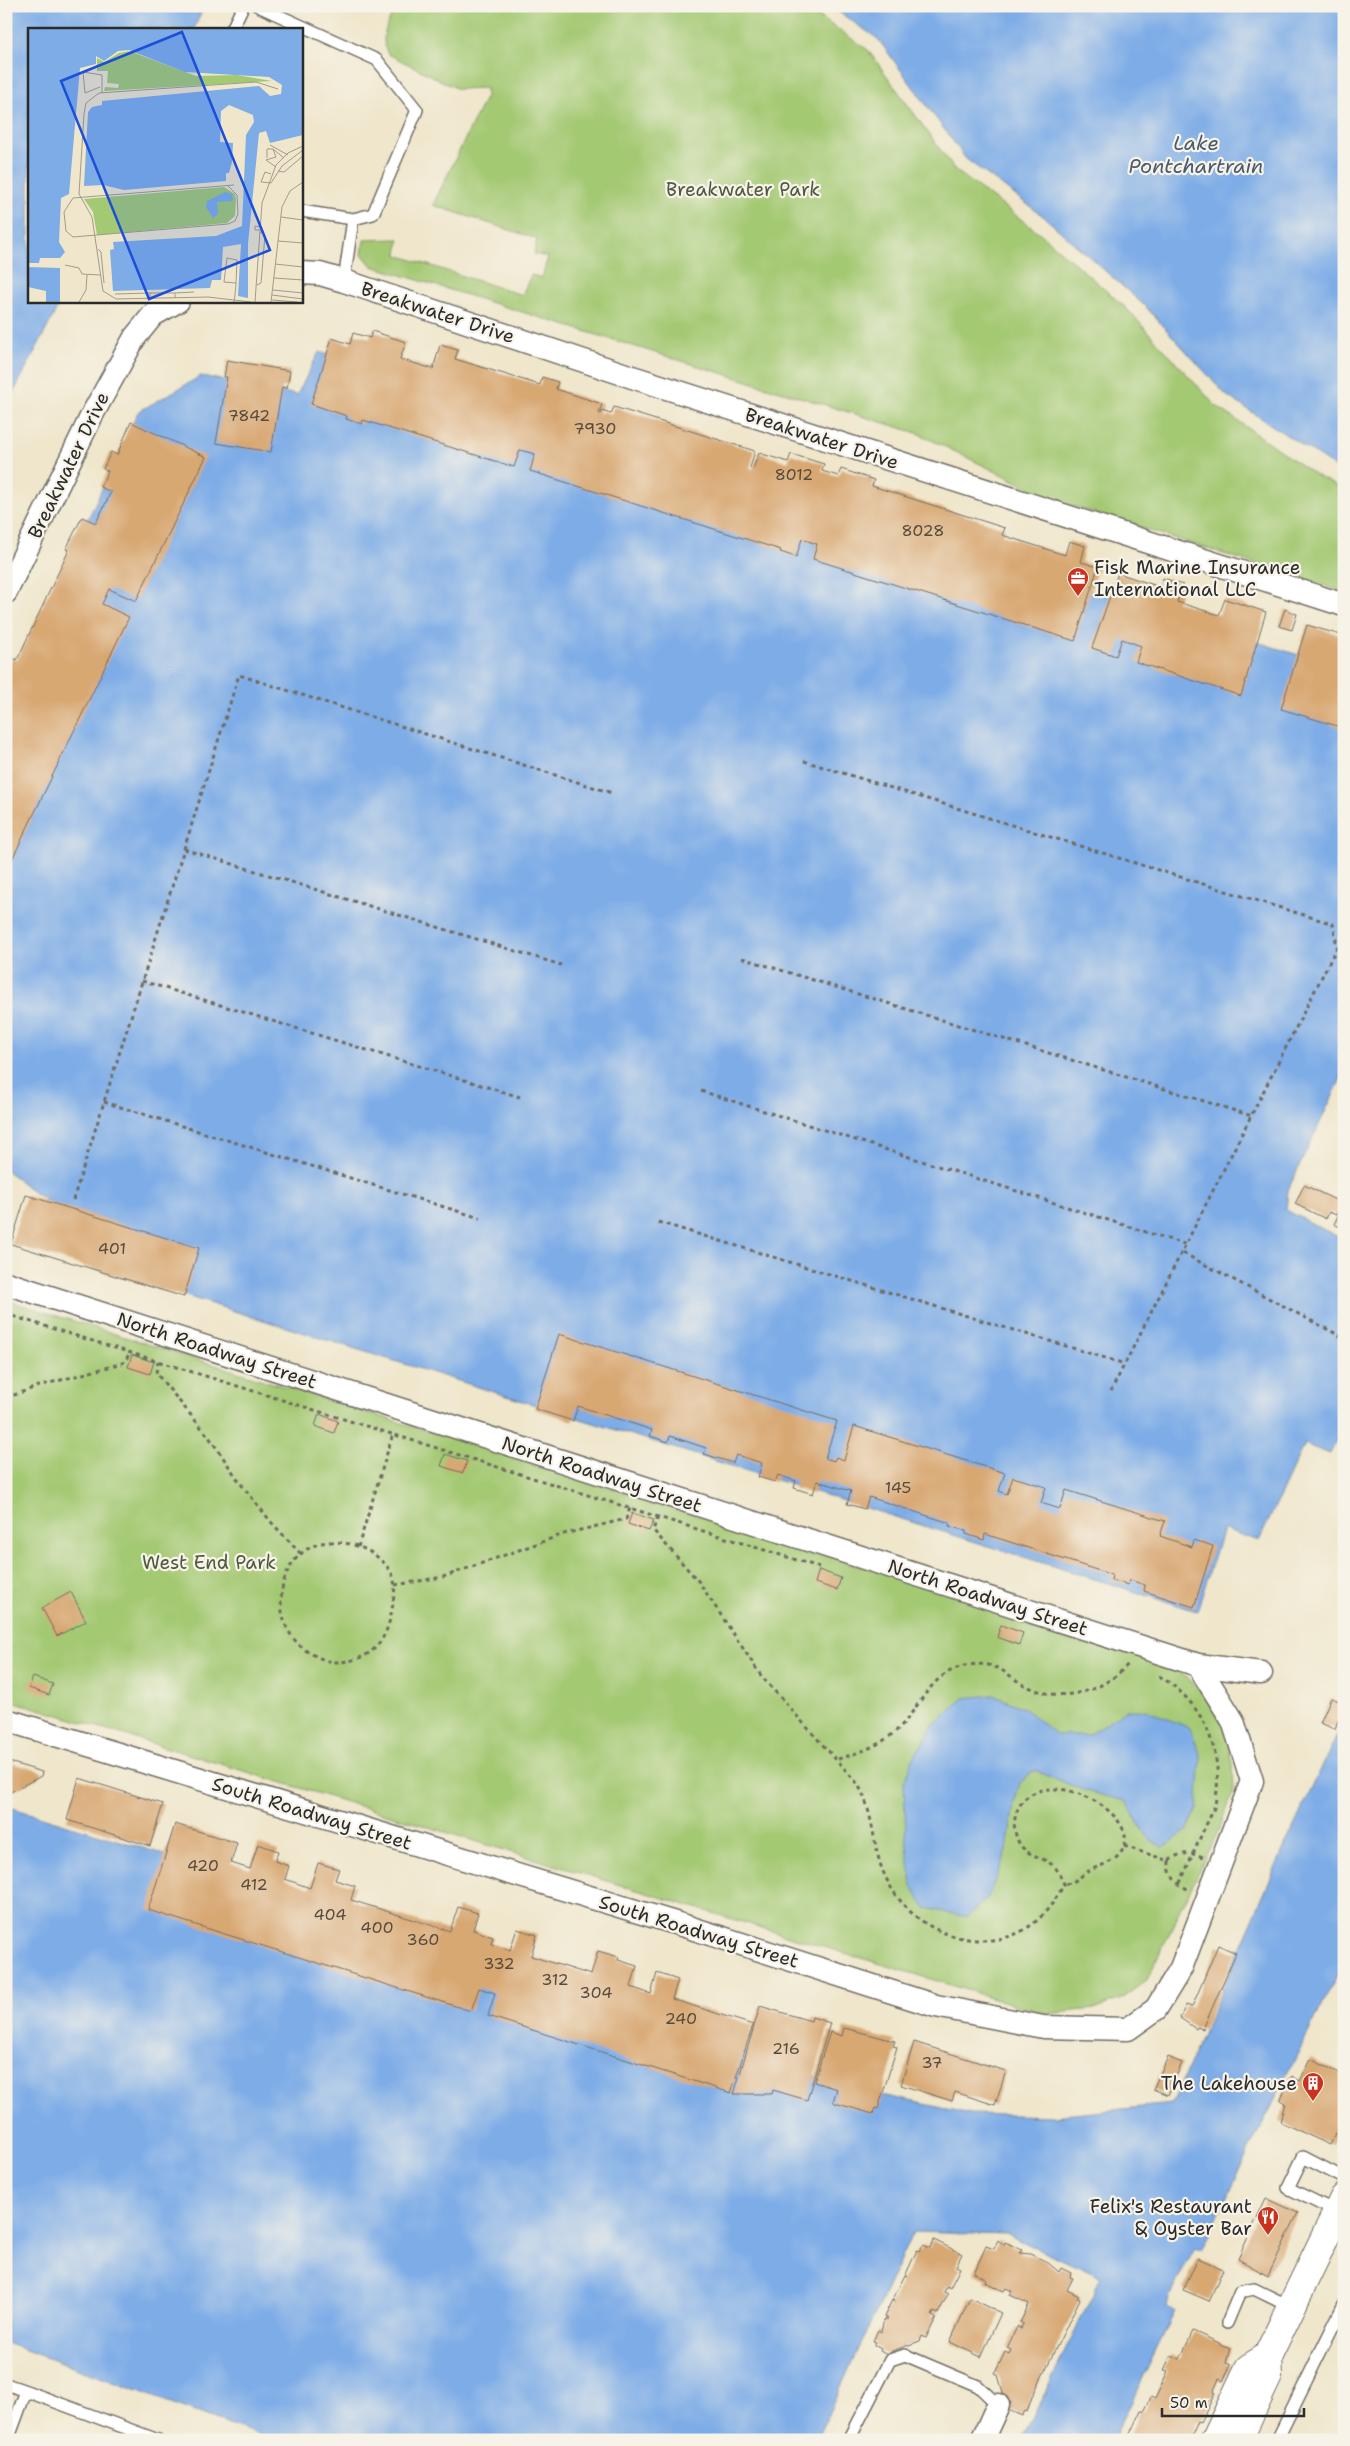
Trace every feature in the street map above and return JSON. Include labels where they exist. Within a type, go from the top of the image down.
[{"type":"street","name":"Breakwater Drive","points":[[302,273],[320,274],[344,281],[626,375],[1344,605]]},
{"type":"street","name":"Breakwater Drive","points":[[6,592],[93,412],[135,337],[153,308],[174,302]]},
{"type":"street","name":"North Roadway Street","points":[[6,1283],[1198,1665],[1261,1674]]},
{"type":"street","name":"South Roadway Street","points":[[6,1720],[685,1926],[936,2006],[1043,2027],[1128,2029],[1156,2009],[1181,1968],[1252,1781],[1233,1722],[1198,1665]]},
{"type":"street","points":[[1238,2440],[1268,2376],[1267,2357],[1337,2218]]},
{"type":"street","points":[[1214,2440],[1249,2368],[1267,2357]]},
{"type":"street","points":[[982,2440],[998,2405]]},
{"type":"lane","points":[[232,28],[243,6]]},
{"type":"lane","points":[[258,6],[377,60],[417,110],[373,214],[353,219],[302,211]]},
{"type":"lane","points":[[344,281],[353,219]]},
{"type":"lane","points":[[1337,2218],[1288,2188],[1303,2157],[1344,2178]]},
{"type":"lane","points":[[1227,2323],[1240,2292],[1254,2289],[1291,2307]]},
{"type":"lane","points":[[1277,2440],[1344,2304]]},
{"type":"lane","points":[[850,2440],[890,2360],[905,2355],[978,2386],[998,2405]]},
{"type":"lane","points":[[6,2384],[158,2440]]},
{"type":"lane","points":[[8,2440],[26,2391]]},
{"type":"path","points":[[73,1200],[239,675],[612,793]]},
{"type":"path","points":[[804,761],[1333,924],[1337,947],[1183,1253],[1111,1391]]},
{"type":"path","points":[[184,849],[561,965]]},
{"type":"path","points":[[742,958],[1252,1116]]},
{"type":"path","points":[[142,981],[520,1097]]},
{"type":"path","points":[[701,1091],[1187,1245]]},
{"type":"path","points":[[104,1102],[480,1218]]},
{"type":"path","points":[[658,1222],[1125,1364]]},
{"type":"path","points":[[1183,1253],[1344,1338]]},
{"type":"path","points":[[6,1314],[827,1570]]},
{"type":"path","points":[[6,1398],[39,1386],[116,1365],[124,1362],[130,1352]]},
{"type":"path","points":[[158,1361],[156,1373],[213,1442],[241,1484],[272,1523],[300,1553]]},
{"type":"path","points":[[358,1547],[393,1434]]},
{"type":"path","points":[[395,1585],[443,1577],[564,1534],[626,1519],[630,1508]]},
{"type":"path","points":[[658,1517],[653,1530],[699,1582],[756,1668],[787,1706],[838,1759],[864,1794],[880,1862],[890,1885],[910,1910],[934,1930],[972,1940],[1000,1939],[1011,1937],[1040,1918],[1054,1901],[1064,1884]]},
{"type":"path","points":[[324,1542],[348,1543],[358,1547],[375,1555],[385,1564],[392,1576],[395,1585],[391,1617],[382,1639],[372,1651],[352,1660],[336,1662],[320,1659],[293,1640],[285,1627],[280,1612],[282,1588],[300,1553],[311,1545],[324,1542]]},
{"type":"path","points":[[1119,1661],[1136,1666]]},
{"type":"path","points":[[838,1759],[864,1751],[887,1739],[912,1714],[928,1688],[941,1676],[960,1667],[982,1664],[994,1666],[1008,1672],[1031,1688],[1059,1695],[1099,1687],[1121,1673],[1128,1664]]},
{"type":"path","points":[[1154,1673],[1170,1683],[1189,1700],[1207,1728],[1214,1748],[1218,1769],[1214,1805],[1180,1885]]},
{"type":"path","points":[[1057,1788],[1087,1797],[1104,1808],[1117,1821],[1123,1834],[1124,1846],[1109,1863],[1092,1869],[1072,1883],[1064,1884],[1056,1869],[1030,1854],[1018,1841],[1014,1825],[1016,1814],[1021,1804],[1038,1790],[1057,1788]]},
{"type":"path","points":[[1124,1846],[1169,1861]]},
{"type":"path","points":[[1169,1861],[1179,1854],[1193,1853],[1220,1866]]},
{"type":"path","points":[[1169,1861],[1170,1872],[1180,1885],[1208,1898]]},
{"type":"green space","name":"Breakwater Park","points":[[396,6],[804,6],[868,50],[955,170],[1042,235],[1126,308],[1215,405],[1315,475],[1344,490],[1344,592],[1056,501],[917,433],[372,266],[362,254],[364,240],[399,239],[397,255],[522,295],[531,275],[542,278],[548,257],[534,254],[537,239],[433,205],[486,96],[486,88],[458,89],[388,54],[385,48],[384,36]]},
{"type":"green space","name":"West End Park","points":[[6,1300],[1154,1657],[1184,1675],[1205,1695],[1223,1720],[1233,1763],[1234,1790],[1218,1832],[1147,1980],[1121,1999],[1094,2009],[1046,2014],[6,1699]]},
{"type":"water","points":[[6,6],[204,6],[194,28],[28,28],[28,302],[60,302],[6,407]]},
{"type":"water","name":"Lake Pontchartrain","points":[[830,6],[1344,6],[1344,473],[1226,395],[1145,306],[1043,216],[966,159],[878,39]]},
{"type":"water","points":[[319,352],[1344,669],[1344,1072],[1288,1190],[1286,1210],[1344,1240],[1344,1423],[1330,1454],[1304,1444],[1259,1541],[1223,1529],[1197,1611],[186,1296],[35,1193],[6,1170],[6,694],[138,412],[201,376],[297,395]]},
{"type":"water","points":[[993,1695],[1024,1708],[1056,1735],[1088,1735],[1126,1710],[1146,1710],[1190,1728],[1201,1755],[1197,1809],[1188,1830],[1164,1847],[1149,1839],[1125,1801],[1083,1790],[1034,1770],[1020,1783],[1014,1803],[1007,1851],[988,1897],[967,1917],[926,1908],[912,1887],[906,1838],[904,1783],[913,1759],[933,1725],[964,1698]]},
{"type":"water","points":[[1344,1720],[1344,1962],[1251,2146],[1202,2250],[1195,2247],[1169,2297],[1167,2307],[1175,2311],[1113,2440],[1022,2440],[1101,2277],[1008,2235],[913,2232],[816,2440],[273,2440],[6,2343],[6,1806],[159,1853],[789,2069],[886,2096],[971,2114],[1054,2116],[1172,2104],[1288,1839]]},
{"type":"building","points":[[372,331],[406,342],[400,359],[433,369],[440,345],[458,350],[455,359],[540,385],[542,377],[558,382],[556,389],[602,404],[599,413],[601,414],[602,411],[611,414],[614,407],[755,451],[750,468],[753,469],[759,453],[788,462],[791,454],[824,464],[822,471],[838,476],[841,469],[874,480],[872,486],[1005,528],[1002,535],[1065,555],[1069,541],[1085,546],[1081,562],[1098,567],[1075,641],[813,559],[817,544],[802,539],[796,557],[780,552],[781,550],[530,471],[535,454],[520,450],[514,467],[363,420],[362,424],[346,419],[347,416],[311,404],[332,338],[350,344],[353,333],[370,338]]},
{"type":"building","points":[[227,360],[290,371],[287,388],[282,387],[271,452],[216,443],[227,377],[224,377]]},
{"type":"building","points":[[131,422],[206,457],[136,601],[109,589],[102,604],[129,617],[6,872],[6,683],[10,675],[6,674],[6,670],[12,658],[17,660],[69,550],[66,549],[82,517],[96,523],[111,492],[100,487],[108,471],[103,469],[111,452],[117,455]]},
{"type":"building","points":[[1118,573],[1160,587],[1163,578],[1183,585],[1177,602],[1219,615],[1225,599],[1266,612],[1241,696],[1136,662],[1141,646],[1122,639],[1116,656],[1092,648]]},
{"type":"building","points":[[1285,609],[1297,614],[1292,630],[1279,626]]},
{"type":"building","points":[[1307,625],[1344,636],[1344,728],[1281,709]]},
{"type":"building","points":[[1304,1185],[1342,1203],[1336,1215],[1329,1212],[1326,1219],[1295,1204]]},
{"type":"building","points":[[26,1195],[199,1248],[184,1297],[11,1244]]},
{"type":"building","points":[[1340,1212],[1344,1214],[1344,1229],[1334,1224]]},
{"type":"building","points":[[559,1334],[837,1421],[825,1458],[834,1461],[836,1457],[844,1460],[854,1426],[1005,1473],[999,1491],[1007,1494],[1013,1477],[1046,1487],[1041,1503],[1060,1509],[1066,1490],[1165,1521],[1160,1536],[1192,1547],[1194,1540],[1213,1546],[1194,1607],[1144,1591],[1145,1585],[1130,1580],[1128,1585],[1111,1580],[1112,1575],[985,1534],[984,1540],[966,1534],[966,1531],[949,1526],[950,1523],[869,1497],[865,1509],[847,1504],[851,1491],[817,1481],[813,1494],[794,1488],[796,1481],[778,1475],[775,1482],[758,1477],[762,1463],[736,1455],[733,1463],[704,1454],[706,1448],[670,1436],[668,1442],[650,1436],[652,1430],[578,1406],[573,1421],[535,1409]]},
{"type":"building","points":[[132,1355],[154,1362],[150,1374],[128,1367]]},
{"type":"building","points":[[319,1414],[338,1421],[334,1433],[315,1426]]},
{"type":"building","points":[[445,1454],[467,1461],[463,1473],[441,1466]]},
{"type":"building","points":[[632,1513],[654,1520],[649,1531],[628,1524]]},
{"type":"building","points":[[819,1570],[841,1578],[837,1590],[815,1583]]},
{"type":"building","points":[[71,1592],[86,1621],[57,1636],[42,1608]]},
{"type":"building","points":[[1001,1625],[1023,1633],[1019,1645],[997,1637]]},
{"type":"building","points":[[33,1677],[53,1684],[49,1695],[29,1688]]},
{"type":"building","points":[[1331,1698],[1344,1703],[1335,1729],[1320,1723]]},
{"type":"building","points":[[6,1761],[42,1772],[41,1776],[7,1794]]},
{"type":"building","points":[[79,1778],[163,1804],[150,1846],[67,1820]]},
{"type":"building","points":[[175,1824],[237,1843],[231,1863],[250,1869],[258,1844],[278,1851],[275,1861],[289,1866],[285,1879],[310,1888],[318,1863],[339,1869],[335,1880],[355,1886],[351,1900],[450,1931],[458,1907],[478,1913],[473,1930],[493,1937],[491,1944],[510,1950],[517,1929],[537,1935],[531,1956],[591,1975],[598,1951],[619,1957],[618,1960],[637,1966],[631,1987],[651,1994],[657,1973],[678,1980],[672,1999],[753,2025],[731,2093],[488,2016],[495,1993],[479,1988],[471,2011],[148,1910]]},
{"type":"building","points":[[1218,1945],[1236,1953],[1203,2029],[1197,2027],[1196,2029],[1180,2018],[1186,2005],[1192,2007]]},
{"type":"building","points":[[760,2006],[811,2021],[812,2017],[830,2023],[807,2100],[773,2090],[772,2094],[734,2094]]},
{"type":"building","points":[[844,2028],[895,2041],[893,2046],[897,2047],[878,2109],[875,2108],[873,2114],[835,2103],[833,2101],[837,2089],[814,2082],[830,2032],[842,2036]]},
{"type":"building","points":[[914,2042],[1006,2071],[995,2105],[955,2092],[952,2101],[901,2085]]},
{"type":"building","points":[[1168,2057],[1182,2063],[1168,2095],[1153,2089]]},
{"type":"building","name":"The Lakehouse","points":[[1310,2059],[1344,2075],[1344,2115],[1330,2145],[1280,2122],[1285,2103],[1280,2100],[1292,2076],[1300,2081]]},
{"type":"building","name":"Felix's Restaurant & Oyster Bar","points":[[1266,2198],[1298,2213],[1268,2276],[1238,2259]]},
{"type":"building","points":[[934,2240],[962,2254],[956,2266],[960,2268],[950,2288],[947,2286],[944,2292],[948,2294],[938,2314],[934,2312],[932,2316],[936,2318],[926,2338],[922,2336],[920,2341],[892,2351],[889,2356],[880,2351],[881,2349],[874,2345],[876,2342],[873,2341],[878,2330],[881,2332],[884,2319],[888,2319],[884,2317],[892,2300],[896,2302],[893,2299],[905,2275],[908,2276],[906,2274],[917,2250],[920,2251],[923,2245],[930,2248]]},
{"type":"building","points":[[998,2240],[1004,2245],[1005,2242],[1022,2250],[1020,2253],[1030,2254],[1047,2262],[1059,2272],[1061,2268],[1071,2273],[1070,2277],[1073,2278],[1067,2290],[1079,2296],[1077,2298],[1080,2299],[1032,2397],[1027,2412],[1025,2411],[1022,2416],[1008,2410],[1011,2402],[1006,2404],[998,2375],[995,2373],[1005,2352],[1009,2354],[1011,2350],[1007,2348],[1017,2327],[1021,2329],[1023,2324],[1020,2323],[1029,2304],[1010,2295],[1012,2291],[1006,2288],[1004,2291],[985,2282],[986,2279],[974,2273],[986,2246],[994,2249]]},
{"type":"building","points":[[1198,2258],[1223,2269],[1209,2301],[1183,2290]]},
{"type":"building","points":[[970,2298],[1001,2313],[981,2357],[950,2342]]},
{"type":"building","points":[[1193,2331],[1230,2348],[1226,2363],[1231,2365],[1223,2381],[1219,2379],[1213,2392],[1215,2393],[1201,2422],[1198,2421],[1192,2435],[1195,2436],[1193,2440],[1127,2440],[1141,2410],[1144,2412],[1151,2397],[1155,2399],[1168,2371],[1164,2370],[1171,2355],[1180,2359]]},
{"type":"place","name":"Fisk Marine Insurance International LLC","points":[[1078,597]]},
{"type":"place","name":"The Lakehouse","points":[[1313,2102]]},
{"type":"place","name":"Felix's Restaurant & Oyster Bar","points":[[1268,2236]]}]
